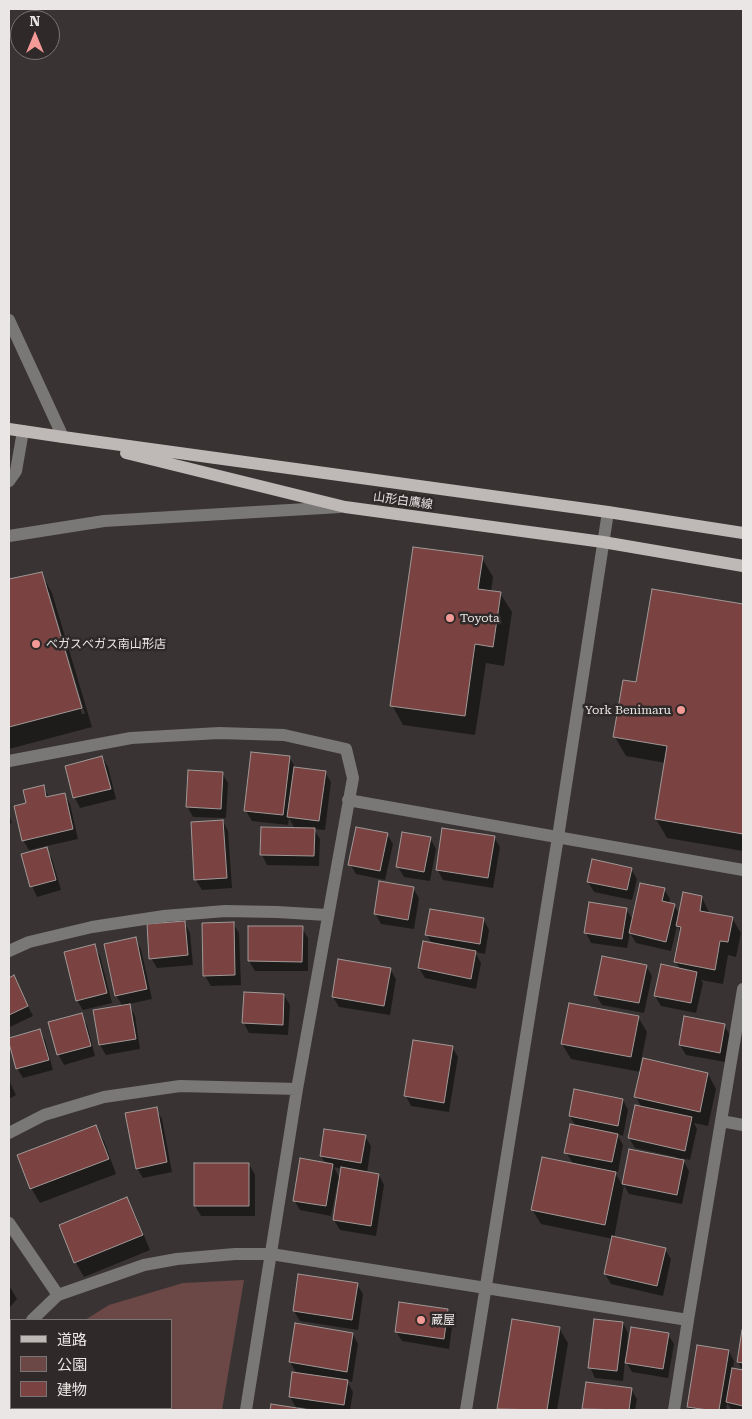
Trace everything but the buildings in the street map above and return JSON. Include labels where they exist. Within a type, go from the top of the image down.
[{"type":"main road","name":"山形白鷹線","points":[[9,428],[608,512],[743,533]]},
{"type":"main road","name":"山形白鷹線","points":[[63,437],[345,507],[603,542],[743,566]]},
{"type":"street","points":[[9,320],[63,437]]},
{"type":"street","points":[[9,481],[16,472],[23,431]]},
{"type":"street","points":[[9,536],[104,521],[345,507]]},
{"type":"street","points":[[466,1410],[608,512]]},
{"type":"street","points":[[9,761],[131,738],[219,733],[284,735],[346,749],[353,778],[297,1089],[246,1410]]},
{"type":"street","points":[[348,800],[743,870]]},
{"type":"street","points":[[9,950],[29,942],[92,927],[164,916],[225,911],[327,915]]},
{"type":"street","points":[[674,1410],[743,989]]},
{"type":"street","points":[[9,1133],[44,1115],[104,1097],[180,1086],[297,1089]]},
{"type":"street","points":[[721,1121],[743,1125]]},
{"type":"street","points":[[9,1223],[58,1295]]},
{"type":"street","points":[[33,1319],[58,1295],[144,1265],[177,1259],[234,1254],[271,1254],[688,1320]]},
{"type":"green space","points":[[244,1280],[222,1410],[9,1410],[10,1385],[10,1409],[172,1409],[172,1319],[87,1319],[109,1305],[183,1283]]},
{"type":"place","name":"Toyota","points":[[450,618]]},
{"type":"place","name":"べガスべガス南山形店","points":[[36,644]]},
{"type":"place","name":"York Benimaru","points":[[681,710]]},
{"type":"place","name":"蔵屋","points":[[421,1320]]}]
